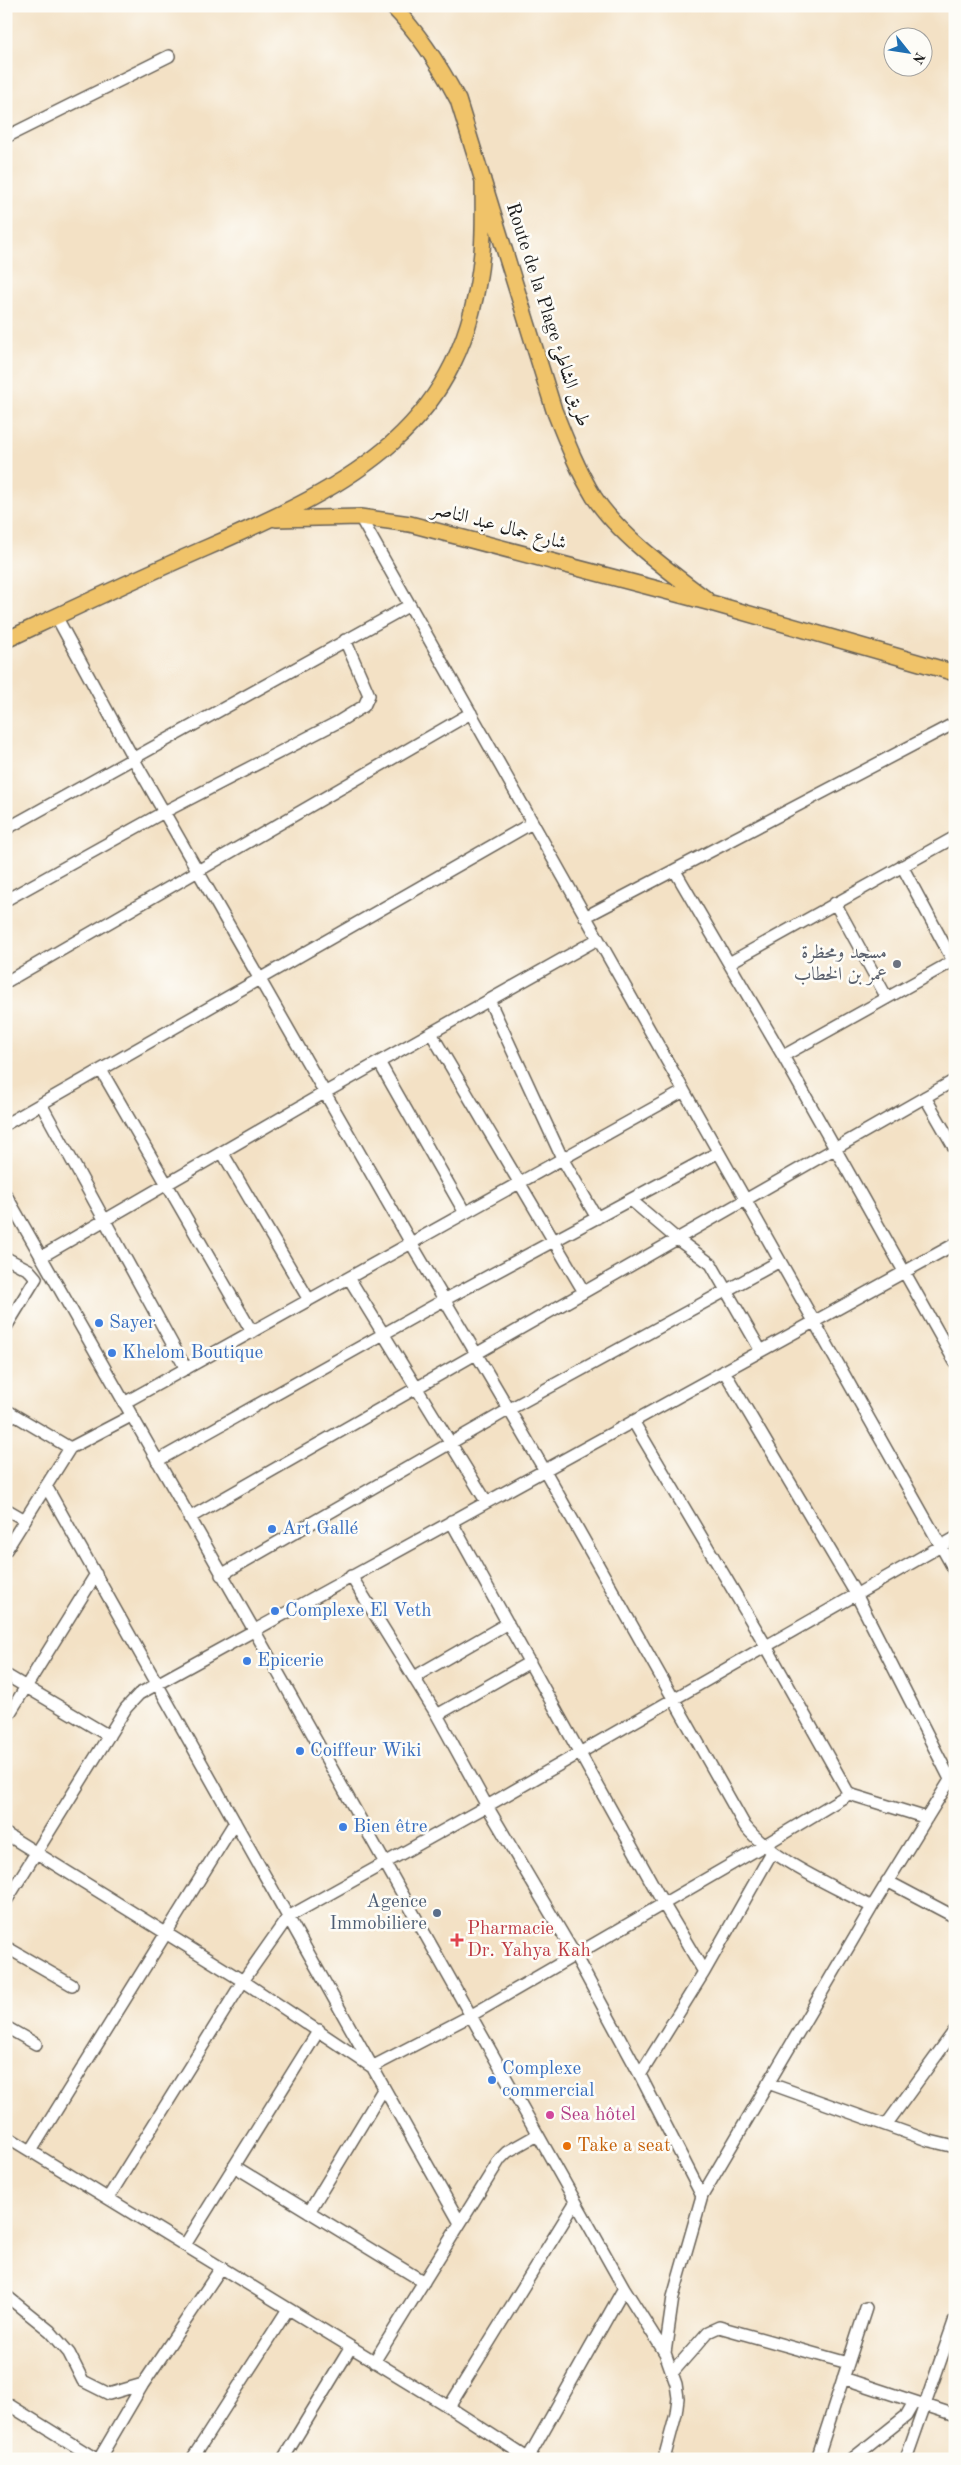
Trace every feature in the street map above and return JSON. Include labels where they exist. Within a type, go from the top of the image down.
[{"type":"main road","name":"Route de la Plage طريق الشاطئ","points":[[392,6],[405,19],[437,61],[458,100],[554,410],[574,460],[595,498],[629,536],[712,604]]},
{"type":"main road","name":"شارع جمال عبد الناصر","points":[[6,640],[272,519],[333,488],[388,448],[428,405],[444,379],[467,328],[475,300],[482,250],[484,180]]},
{"type":"main road","name":"شارع جمال عبد الناصر","points":[[272,519],[360,517],[438,531],[712,604],[955,672]]},
{"type":"street","points":[[6,137],[170,56]]},
{"type":"street","points":[[360,517],[955,1572]]},
{"type":"street","points":[[6,829],[410,605]]},
{"type":"street","points":[[56,616],[133,758],[324,1093],[544,1469],[745,1826],[768,1849],[872,1907]]},
{"type":"street","points":[[6,900],[164,812],[338,722],[364,706],[368,700],[368,691],[346,640]]},
{"type":"street","points":[[6,982],[470,713]]},
{"type":"street","points":[[586,917],[955,723]]},
{"type":"street","points":[[6,1124],[532,823]]},
{"type":"street","points":[[729,963],[955,837]]},
{"type":"street","points":[[783,1056],[954,961],[902,866]]},
{"type":"street","points":[[674,871],[783,1056],[955,1362]]},
{"type":"street","points":[[835,904],[887,998]]},
{"type":"street","points":[[41,1257],[378,1062],[598,939]]},
{"type":"street","points":[[489,1000],[563,1160],[597,1218]]},
{"type":"street","points":[[431,1033],[552,1242],[584,1292]]},
{"type":"street","points":[[378,1062],[465,1213]]},
{"type":"street","points":[[101,1070],[252,1332]]},
{"type":"street","points":[[189,1518],[955,1080]]},
{"type":"street","points":[[124,1403],[684,1091]]},
{"type":"street","points":[[925,1097],[955,1149]]},
{"type":"street","points":[[41,1104],[186,1369]]},
{"type":"street","points":[[222,1152],[309,1300]]},
{"type":"street","points":[[157,1462],[444,1300],[717,1153]]},
{"type":"street","points":[[6,1195],[254,1630],[575,2203],[624,2288],[666,2354],[678,2398],[664,2459]]},
{"type":"street","points":[[631,1200],[711,1264],[761,1351]]},
{"type":"street","points":[[6,1901],[126,1708],[139,1694],[955,1244]]},
{"type":"street","points":[[6,1258],[29,1270],[36,1278],[6,1327]]},
{"type":"street","points":[[221,1575],[508,1410],[780,1261]]},
{"type":"street","points":[[349,1278],[486,1502]]},
{"type":"street","points":[[666,2354],[674,2297],[702,2196],[872,1907],[952,1776],[856,1594],[724,1371]]},
{"type":"street","points":[[6,1410],[70,1448]]},
{"type":"street","points":[[6,1550],[70,1448],[131,1416]]},
{"type":"street","points":[[633,1421],[766,1646],[849,1794],[927,1818]]},
{"type":"street","points":[[46,1486],[460,2223]]},
{"type":"street","points":[[6,1509],[25,1520]]},
{"type":"street","points":[[451,1521],[663,1903],[704,1972]]},
{"type":"street","points":[[108,2198],[243,1981],[288,1917],[487,1806],[955,1538]]},
{"type":"street","points":[[6,1719],[96,1574]]},
{"type":"street","points":[[351,1576],[437,1715],[487,1806],[575,1955],[640,2075],[702,2196]]},
{"type":"street","points":[[414,1677],[508,1622]]},
{"type":"street","points":[[437,1715],[530,1662]]},
{"type":"street","points":[[6,1675],[109,1736]]},
{"type":"street","points":[[372,2067],[470,2016],[663,1903],[768,1849],[849,1794]]},
{"type":"street","points":[[31,2151],[234,1822]]},
{"type":"street","points":[[6,1834],[243,1981],[372,2067]]},
{"type":"street","points":[[640,2075],[704,1972],[768,1849]]},
{"type":"street","points":[[887,1882],[955,1917]]},
{"type":"street","points":[[6,1947],[72,1985]]},
{"type":"street","points":[[6,2026],[36,2044]]},
{"type":"street","points":[[184,2245],[319,2030]]},
{"type":"street","points":[[886,2125],[955,2030]]},
{"type":"street","points":[[768,2083],[886,2125],[955,2147]]},
{"type":"street","points":[[309,2212],[384,2088]]},
{"type":"street","points":[[374,2362],[500,2159],[507,2152],[537,2135]]},
{"type":"street","points":[[6,2136],[449,2407],[528,2458],[624,2288]]},
{"type":"street","points":[[234,2166],[424,2282]]},
{"type":"street","points":[[449,2407],[575,2203]]},
{"type":"street","points":[[6,2403],[98,2459],[143,2384],[222,2268]]},
{"type":"street","points":[[9,2298],[50,2331],[69,2353],[83,2381],[109,2394],[143,2384]]},
{"type":"street","points":[[192,2459],[288,2308]]},
{"type":"street","points":[[817,2459],[866,2308]]},
{"type":"street","points":[[906,2459],[919,2403],[955,2319]]},
{"type":"street","points":[[672,2373],[708,2332],[719,2327],[848,2363]]},
{"type":"street","points":[[283,2459],[351,2348]]},
{"type":"street","points":[[843,2378],[955,2415]]},
{"type":"street","points":[[852,2459],[906,2416],[919,2403]]},
{"type":"place","name":"مسجد ومحظرة عمر بن الخطاب","points":[[897,964]]},
{"type":"place","name":"Sayer","points":[[99,1323]]},
{"type":"place","name":"Khelom Boutique","points":[[112,1353]]},
{"type":"place","name":"Art Gallé","points":[[272,1529]]},
{"type":"place","name":"Complexe El Veth","points":[[275,1611]]},
{"type":"place","name":"Epicerie","points":[[247,1661]]},
{"type":"place","name":"Coiffeur Wiki","points":[[300,1751]]},
{"type":"place","name":"Bien être","points":[[343,1827]]},
{"type":"place","name":"Agence Immobiliere","points":[[437,1913]]},
{"type":"place","name":"Pharmacie Dr. Yahya Kah","points":[[457,1940]]},
{"type":"place","name":"Complexe commercial","points":[[492,2080]]},
{"type":"place","name":"Sea hôtel","points":[[550,2115]]},
{"type":"place","name":"Take a seat","points":[[567,2146]]}]
